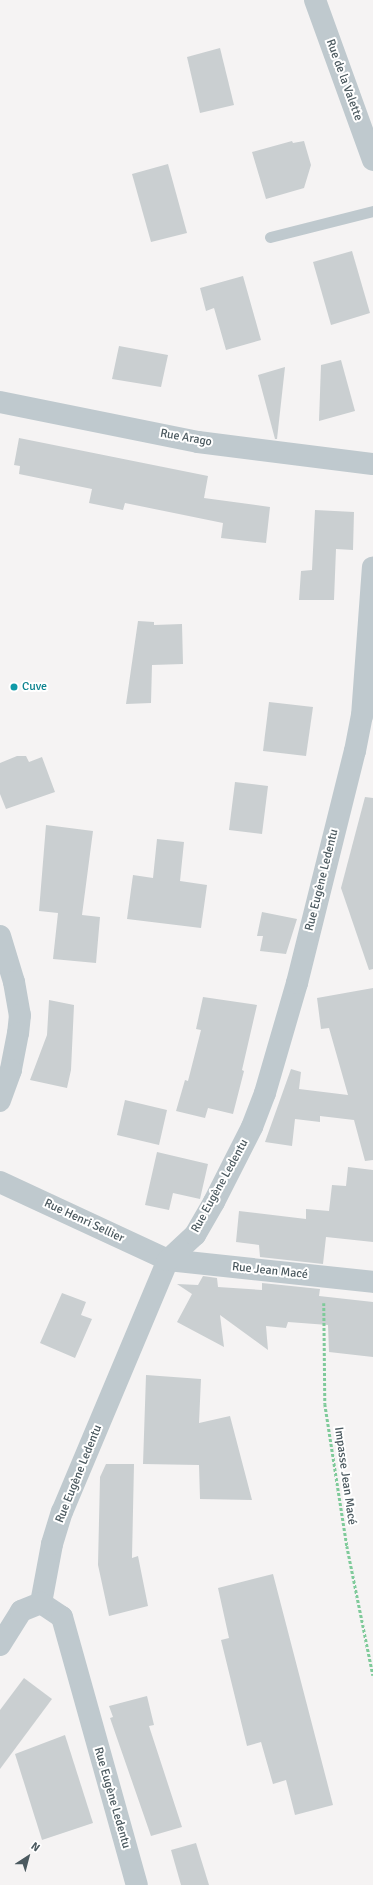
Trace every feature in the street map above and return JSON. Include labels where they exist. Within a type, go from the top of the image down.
[{"type":"street","name":"Rue de la Valette","points":[[315,0],[373,160]]},
{"type":"street","name":"Rue Arago","points":[[0,402],[198,442],[373,464]]},
{"type":"street","name":"Rue Eugène Ledentu","points":[[137,1885],[62,1617],[41,1603],[52,1544],[62,1512],[168,1260],[195,1235],[252,1127],[265,1093],[297,984],[355,751],[362,716],[370,656],[373,568]]},
{"type":"street","points":[[0,936],[14,982],[20,1014],[11,1070],[0,1101]]},
{"type":"street","name":"Rue Henri Sellier","points":[[0,1182],[168,1260]]},
{"type":"street","name":"Rue Jean Macé","points":[[168,1260],[373,1282]]},
{"type":"street","points":[[0,1645],[21,1611],[41,1603]]},
{"type":"lane","points":[[270,237],[373,211]]},
{"type":"path","name":"Impasse Jean Macé","points":[[323,1277],[325,1404],[346,1546],[373,1675]]},
{"type":"building","points":[[220,48],[234,105],[200,113],[187,57]]},
{"type":"building","points":[[292,141],[293,143],[304,141],[311,165],[304,188],[266,199],[252,152]]},
{"type":"building","points":[[168,164],[187,233],[151,242],[132,174]]},
{"type":"building","points":[[352,251],[370,313],[331,325],[313,262]]},
{"type":"building","points":[[243,276],[261,340],[226,350],[214,308],[206,311],[200,288]]},
{"type":"building","points":[[119,346],[168,355],[161,387],[112,379]]},
{"type":"building","points":[[341,360],[355,411],[319,421],[321,365]]},
{"type":"building","points":[[285,367],[277,439],[275,439],[258,375]]},
{"type":"building","points":[[19,438],[208,476],[204,498],[270,507],[266,543],[221,538],[223,523],[125,503],[123,510],[89,503],[92,489],[19,474],[20,466],[14,465]]},
{"type":"building","points":[[315,510],[354,512],[353,550],[336,549],[334,600],[299,600],[301,571],[312,570]]},
{"type":"building","points":[[138,621],[154,622],[154,625],[182,624],[183,664],[152,665],[151,703],[126,704]]},
{"type":"building","points":[[269,702],[313,707],[306,756],[263,751]]},
{"type":"building","points":[[17,756],[26,756],[29,762],[42,757],[55,792],[6,809],[0,794],[0,763]]},
{"type":"building","points":[[235,782],[268,786],[262,834],[229,830]]},
{"type":"building","points":[[365,797],[373,798],[373,969],[369,970],[341,888]]},
{"type":"building","points":[[46,825],[93,831],[82,915],[100,917],[96,963],[53,959],[58,913],[39,911]]},
{"type":"building","points":[[157,839],[184,842],[180,881],[207,885],[201,928],[127,919],[133,875],[153,878]]},
{"type":"building","points":[[262,912],[297,919],[286,954],[260,951],[263,936],[257,936]]},
{"type":"building","points":[[373,988],[373,1160],[365,1161],[354,1120],[320,1116],[320,1122],[295,1119],[292,1146],[265,1142],[291,1069],[301,1072],[299,1089],[348,1095],[329,1028],[321,1029],[317,998]]},
{"type":"building","points":[[203,997],[257,1005],[242,1070],[244,1071],[233,1114],[208,1108],[205,1118],[176,1111],[185,1080],[188,1081],[201,1030],[196,1029]]},
{"type":"building","points":[[49,1000],[74,1005],[71,1070],[67,1088],[30,1080],[47,1035]]},
{"type":"building","points":[[125,1100],[167,1110],[159,1145],[117,1135]]},
{"type":"building","points":[[157,1152],[208,1164],[200,1199],[173,1193],[169,1210],[145,1205]]},
{"type":"building","points":[[348,1167],[373,1170],[373,1242],[326,1237],[323,1264],[260,1257],[259,1245],[236,1242],[239,1211],[306,1219],[306,1209],[329,1211],[332,1185],[346,1186]]},
{"type":"building","points":[[203,1276],[217,1278],[218,1287],[262,1290],[262,1283],[320,1289],[319,1296],[373,1302],[373,1357],[329,1352],[328,1325],[288,1322],[286,1328],[266,1326],[268,1350],[220,1315],[224,1347],[177,1322],[192,1294],[177,1284],[198,1285]]},
{"type":"building","points":[[62,1293],[86,1302],[81,1315],[92,1319],[75,1358],[40,1343]]},
{"type":"building","points":[[146,1375],[201,1379],[199,1423],[230,1416],[252,1500],[200,1499],[199,1465],[143,1464]]},
{"type":"building","points":[[106,1464],[134,1464],[132,1558],[138,1556],[148,1606],[109,1616],[98,1565],[100,1477]]},
{"type":"building","points":[[273,1574],[333,1805],[295,1815],[286,1780],[273,1784],[261,1742],[247,1746],[221,1640],[229,1638],[218,1588]]},
{"type":"building","points":[[24,1678],[52,1699],[0,1769],[0,1710]]},
{"type":"building","points":[[147,1696],[154,1725],[149,1726],[182,1827],[151,1836],[110,1718],[113,1717],[109,1706]]},
{"type":"building","points":[[65,1735],[93,1823],[42,1840],[15,1754]]},
{"type":"building","points":[[196,1843],[209,1885],[181,1885],[171,1850]]},
{"type":"place","name":"Cuve","points":[[14,687]]}]
